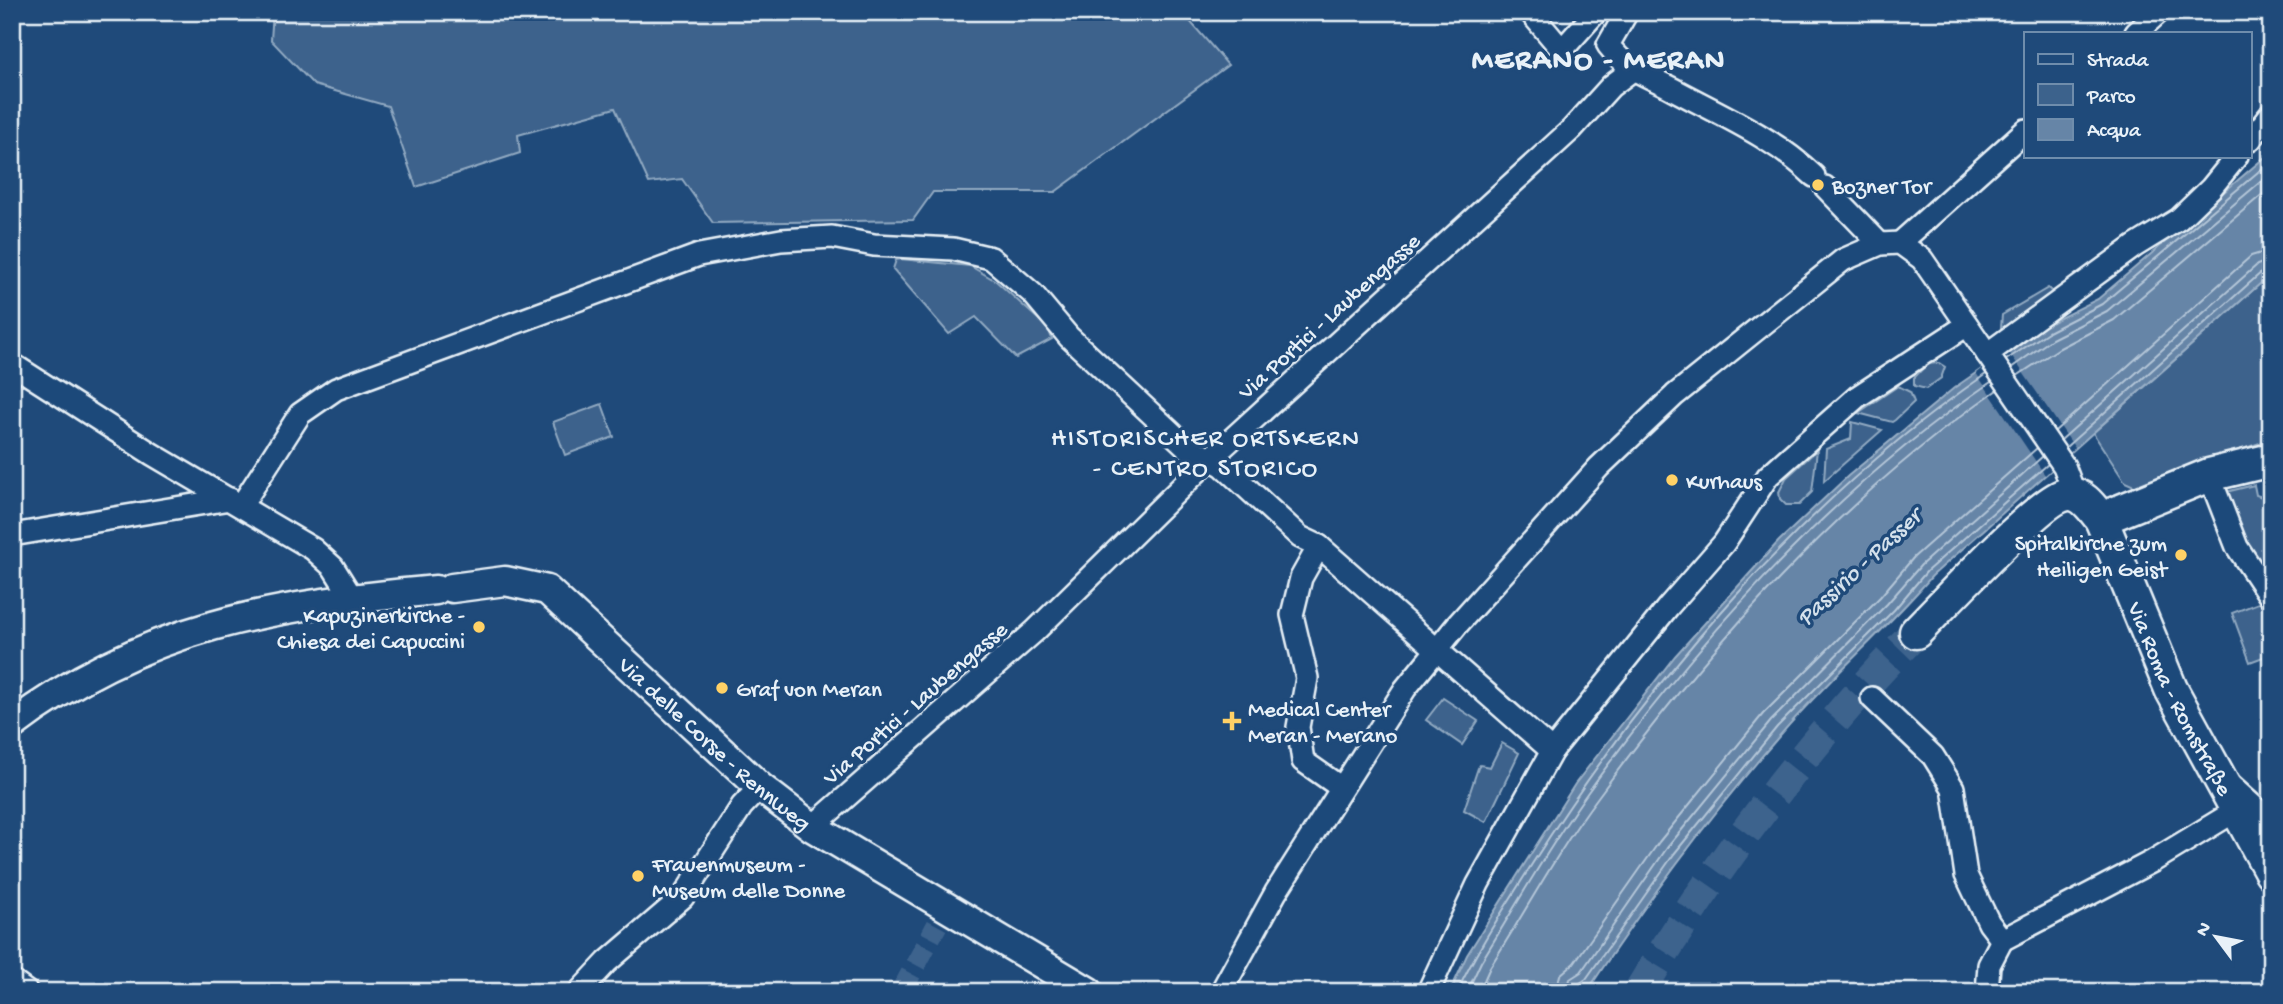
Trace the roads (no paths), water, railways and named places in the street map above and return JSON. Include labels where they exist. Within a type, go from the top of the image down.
[{"type":"main road","points":[[2067,475],[2101,519],[2209,475],[2271,460]]},
{"type":"main road","points":[[1916,632],[2054,500],[2067,494],[2067,475]]},
{"type":"main road","name":"Via Roma - Romstraße","points":[[2101,519],[2171,689],[2271,872]]},
{"type":"main road","name":"Via delle Corse - Rennweg","points":[[12,725],[75,682],[155,643],[261,613],[505,581],[547,590],[760,787],[812,827],[941,916],[1089,992]]},
{"type":"street","points":[[1530,12],[1562,50],[1596,12]]},
{"type":"street","points":[[1627,12],[1608,46],[1631,71],[1656,79],[1775,142],[1890,244],[1922,259],[2067,475]]},
{"type":"street","points":[[2137,32],[2159,12]]},
{"type":"street","name":"Via Portici - Laubengasse","points":[[812,827],[1035,631],[1210,459],[1572,129],[1611,86],[1631,71]]},
{"type":"street","points":[[2252,138],[2271,114]]},
{"type":"street","points":[[1222,992],[1340,788],[1405,689],[1592,474],[1675,395],[1843,260],[1890,244],[2024,132]]},
{"type":"street","points":[[1989,358],[2135,246],[2179,219],[2211,188],[2235,158]]},
{"type":"street","points":[[12,535],[236,503],[300,414],[337,389],[699,255],[781,240],[832,237],[874,245],[953,249],[991,258],[1033,294],[1069,337],[1188,448],[1222,465],[1300,537],[1319,546],[1552,751]]},
{"type":"street","points":[[1428,992],[1478,884],[1552,751],[1668,607],[1724,543],[1768,476],[1850,402],[1967,325]]},
{"type":"street","points":[[12,364],[152,454],[323,556],[342,577],[353,599]]},
{"type":"street","points":[[2209,475],[2237,547],[2271,598]]},
{"type":"street","points":[[1319,546],[1301,578],[1293,615],[1307,678],[1298,727],[1303,761],[1340,788]]},
{"type":"street","points":[[1872,698],[1933,756],[1953,788],[1966,875],[1989,923],[2002,940]]},
{"type":"street","points":[[2217,774],[2271,822]]},
{"type":"street","points":[[579,992],[607,962],[683,897],[742,806],[760,787]]},
{"type":"street","points":[[1987,992],[1989,965],[2002,940],[2153,861],[2237,810]]},
{"type":"water","name":"Passirio - Passer","points":[[2271,152],[2271,274],[1932,576],[1819,693],[1756,763],[1706,825],[1590,987],[1570,992],[1450,992],[1467,955],[1575,784],[1675,656],[1779,541],[1848,476],[1954,388],[2044,326],[2098,299]]},
{"type":"tunnel","points":[[1639,992],[1700,896],[1767,804],[1839,716],[1916,632]]},
{"type":"tunnel","points":[[901,992],[937,925]]},
{"type":"place","name":"Bozner Tor","points":[[1818,185]]},
{"type":"place","name":"Kurhaus","points":[[1672,480]]},
{"type":"place","name":"Spitalkirche zum Heiligen Geist","points":[[2181,555]]},
{"type":"place","name":"Kapuzinerkirche - Chiesa dei Capuccini","points":[[479,627]]},
{"type":"place","name":"Graf von Meran","points":[[722,688]]},
{"type":"place","name":"Medical Center Meran - Merano","points":[[1232,721]]},
{"type":"place","name":"Frauenmuseum - Museum delle Donne","points":[[638,876]]},
{"type":"district","name":"MERANO - MERAN","points":[[1599,58]]},
{"type":"district","name":"HISTORISCHER ORTSKERN - CENTRO STORICO","points":[[1206,450]]}]
